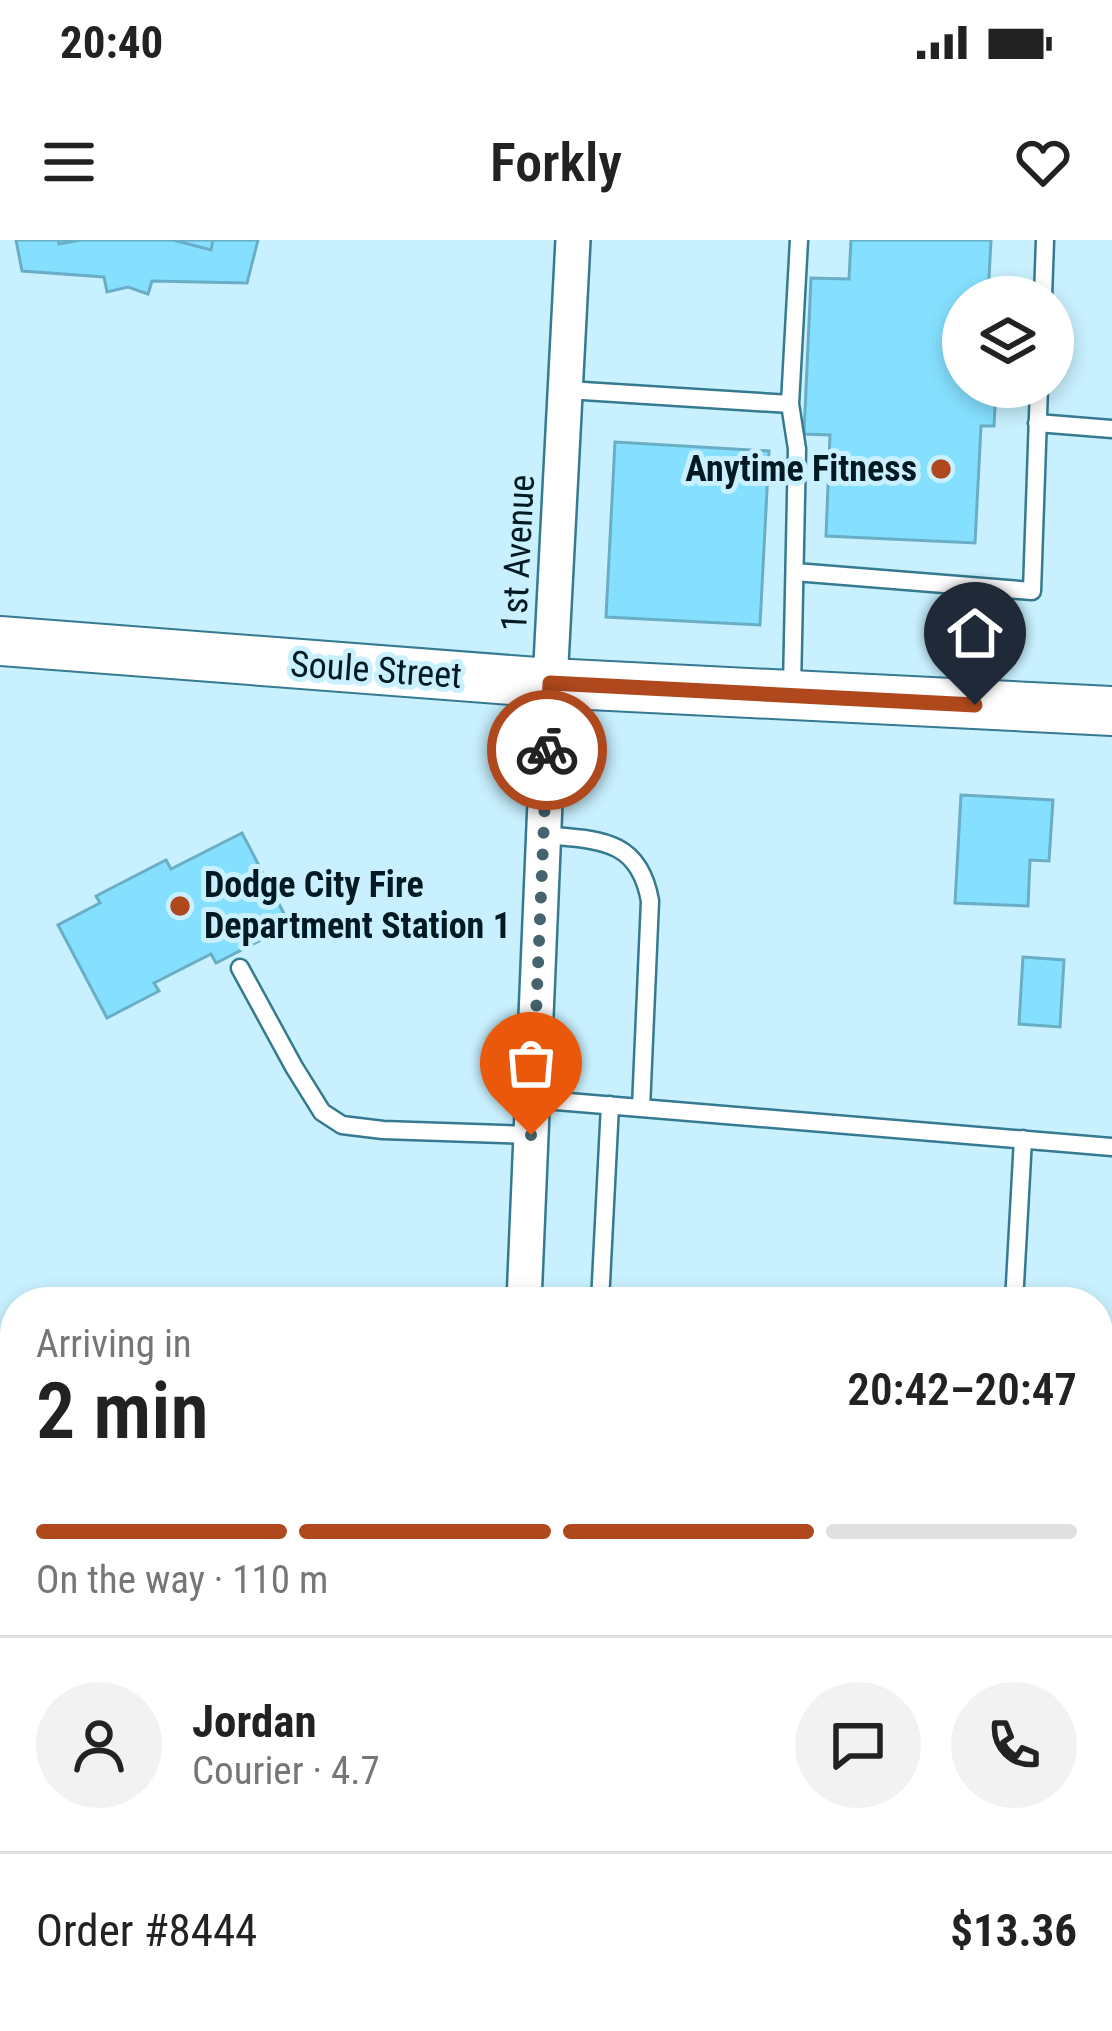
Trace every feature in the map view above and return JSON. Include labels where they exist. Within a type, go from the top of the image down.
[{"type":"street","name":"1st Avenue","points":[[525,1287],[573,240]]},
{"type":"street","name":"Soule Street","points":[[0,641],[550,683],[1112,711]]},
{"type":"lane","points":[[792,696],[797,448],[790,404],[799,240]]},
{"type":"lane","points":[[1044,276],[1046,240]]},
{"type":"lane","points":[[567,390],[790,404]]},
{"type":"lane","points":[[795,572],[1032,590],[1038,408]]},
{"type":"lane","points":[[1037,423],[1112,428]]},
{"type":"lane","points":[[544,835],[603,840],[628,854],[646,876],[650,901],[641,1108]]},
{"type":"lane","points":[[240,968],[322,1112],[342,1125],[531,1135]]},
{"type":"lane","points":[[532,1100],[1112,1147]]},
{"type":"lane","points":[[601,1287],[610,1106]]},
{"type":"lane","points":[[1015,1287],[1023,1139]]},
{"type":"building","points":[[16,240],[58,240],[59,244],[173,240],[211,250],[213,240],[258,240],[247,283],[152,281],[148,294],[128,287],[107,292],[104,277],[22,271]]},
{"type":"building","points":[[16,240],[258,240],[247,283],[152,281],[148,294],[128,287],[107,292],[104,277],[22,271]]},
{"type":"building","points":[[851,240],[991,240],[989,276],[942,276],[942,408],[995,408],[994,426],[981,426],[975,543],[826,536],[830,435],[804,434],[811,278],[849,279]]},
{"type":"building","points":[[615,442],[769,451],[760,625],[606,617]]},
{"type":"building","points":[[961,795],[1053,800],[1049,861],[1030,860],[1028,906],[955,903]]},
{"type":"building","points":[[242,833],[290,925],[216,963],[211,954],[154,983],[159,991],[107,1018],[58,925],[100,903],[96,896],[166,860],[171,869]]},
{"type":"building","points":[[1023,957],[1064,960],[1060,1027],[1019,1024]]},
{"type":"way so far","points":[[531,1135],[547,750]]},
{"type":"place","name":"Anytime Fitness","points":[[941,469]]},
{"type":"place","name":"Dodge City Fire Department Station 1","points":[[180,906]]},
{"type":"route","points":[[547,750],[550,683],[975,705]]}]
